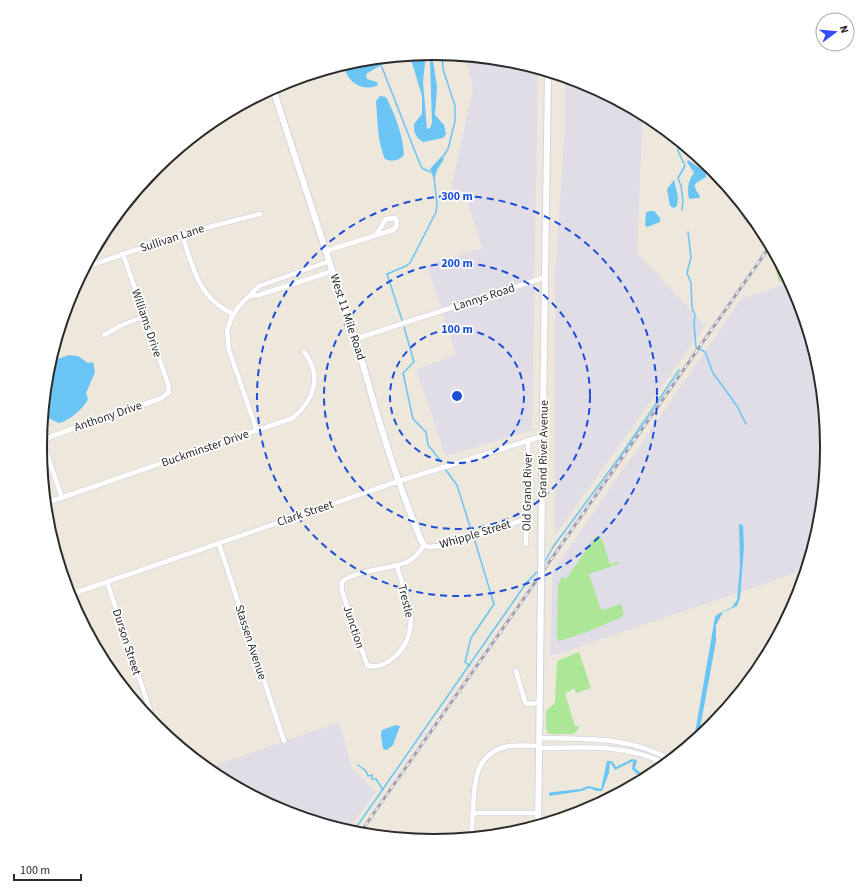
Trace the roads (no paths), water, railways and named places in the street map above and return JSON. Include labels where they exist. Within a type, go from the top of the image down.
[{"type":"main road","name":"Grand River Avenue","points":[[538,819],[548,78]]},
{"type":"main road","name":"West 11 Mile Road","points":[[275,95],[355,339],[398,482],[424,545]]},
{"type":"street","name":"Sullivan Lane","points":[[93,264],[182,234],[260,214]]},
{"type":"street","points":[[326,251],[376,235],[396,227],[397,222],[395,218],[386,220],[376,235]]},
{"type":"street","points":[[182,234],[196,276],[205,293],[217,304],[234,314]]},
{"type":"street","name":"Williams Drive","points":[[123,254],[145,316],[169,388],[169,392]]},
{"type":"street","points":[[257,431],[229,350],[228,332],[234,314],[259,286],[330,261]]},
{"type":"street","points":[[249,296],[259,295],[333,271]]},
{"type":"street","points":[[290,274],[293,284]]},
{"type":"street","name":"Lannys Road","points":[[355,339],[546,277]]},
{"type":"street","points":[[104,335],[122,325],[145,316]]},
{"type":"street","name":"Buckminster Drive","points":[[51,502],[293,418],[310,400],[315,377],[313,366],[304,352]]},
{"type":"street","name":"Anthony Drive","points":[[47,438],[162,398],[169,392]]},
{"type":"street","name":"Clark Street","points":[[75,593],[398,482],[543,436]]},
{"type":"street","name":"Old Grand River","points":[[526,544],[528,440]]},
{"type":"street","name":"Anthony Drive","points":[[47,455],[62,498]]},
{"type":"street","name":"Whipple Street","points":[[424,545],[428,547],[440,546],[527,519]]},
{"type":"street","name":"Stassen Avenue","points":[[219,544],[284,741]]},
{"type":"street","points":[[397,566],[414,558],[424,545]]},
{"type":"street","name":"Junction","points":[[376,666],[368,666],[366,662],[341,584],[344,580],[373,570],[397,566]]},
{"type":"street","name":"Trestle","points":[[376,666],[384,665],[396,656],[408,638],[411,626],[412,615],[397,566]]},
{"type":"street","name":"Durson Street","points":[[107,582],[150,709]]},
{"type":"street","points":[[516,671],[525,702],[527,704],[540,703]]},
{"type":"street","points":[[539,738],[624,742],[648,748],[665,756]]},
{"type":"street","points":[[471,832],[476,774],[482,763],[499,749],[510,746],[627,750],[645,754],[659,761]]},
{"type":"street","points":[[473,813],[538,813]]},
{"type":"water","points":[[425,60],[423,82],[427,129],[430,128],[432,123],[430,60],[433,60],[437,87],[435,115],[444,125],[446,134],[443,138],[423,142],[416,134],[414,124],[422,114],[422,96],[411,61]]},
{"type":"water","points":[[383,64],[366,74],[367,79],[377,82],[378,85],[366,88],[356,84],[345,71]]},
{"type":"water","points":[[380,96],[386,97],[400,133],[404,155],[400,159],[385,159],[382,152],[378,131],[376,101]]},
{"type":"water","points":[[441,157],[444,159],[437,170],[435,177],[433,177],[430,169]]},
{"type":"water","points":[[688,160],[706,173],[706,177],[697,182],[695,186],[700,196],[699,198],[689,199],[688,185],[690,178],[694,173],[687,162]]},
{"type":"water","points":[[674,180],[678,197],[677,206],[674,208],[670,206],[667,189]]},
{"type":"water","points":[[649,211],[654,211],[660,218],[660,222],[647,227],[645,225],[646,213]]},
{"type":"water","points":[[69,355],[78,356],[88,363],[93,362],[95,372],[86,393],[88,399],[86,403],[72,417],[59,423],[48,418],[50,397],[57,359]]},
{"type":"water","points":[[739,524],[743,525],[744,547],[740,598],[737,606],[723,612],[716,625],[716,641],[700,726],[695,731],[715,617],[718,614],[732,607],[737,600],[740,567]]},
{"type":"water","points":[[396,725],[400,726],[393,745],[387,750],[383,749],[381,735],[382,730]]},
{"type":"water","points":[[632,759],[637,760],[635,768],[641,773],[637,774],[632,769],[633,761],[615,770],[610,762],[609,773],[602,791],[589,788],[582,791],[549,796],[549,793],[581,789],[588,786],[601,789],[607,761],[612,761],[616,767]]},
{"type":"waterway","points":[[442,60],[443,69],[455,106],[455,121],[448,149],[442,158]]},
{"type":"waterway","points":[[381,65],[422,168],[430,172]]},
{"type":"waterway","points":[[678,148],[678,151],[685,166],[678,178],[681,186],[683,201],[682,210]]},
{"type":"waterway","points":[[402,320],[387,274],[410,263],[436,212],[437,203],[434,177]]},
{"type":"waterway","points":[[688,232],[691,257],[687,273],[691,283],[692,308],[695,315],[694,323],[696,347],[705,352],[713,373],[737,406],[746,424]]},
{"type":"waterway","points":[[404,327],[414,362],[403,373],[413,419],[426,432],[428,445],[441,461]]},
{"type":"waterway","points":[[544,563],[553,547],[621,455],[679,370]]},
{"type":"waterway","points":[[445,469],[457,485],[472,533]]},
{"type":"waterway","points":[[470,666],[465,662],[471,638],[494,604],[474,538]]},
{"type":"waterway","points":[[357,826],[527,582],[538,571]]},
{"type":"waterway","points":[[358,765],[366,771],[368,776],[372,775],[372,779],[376,779],[383,790]]},
{"type":"railway","points":[[364,827],[766,251]]}]
